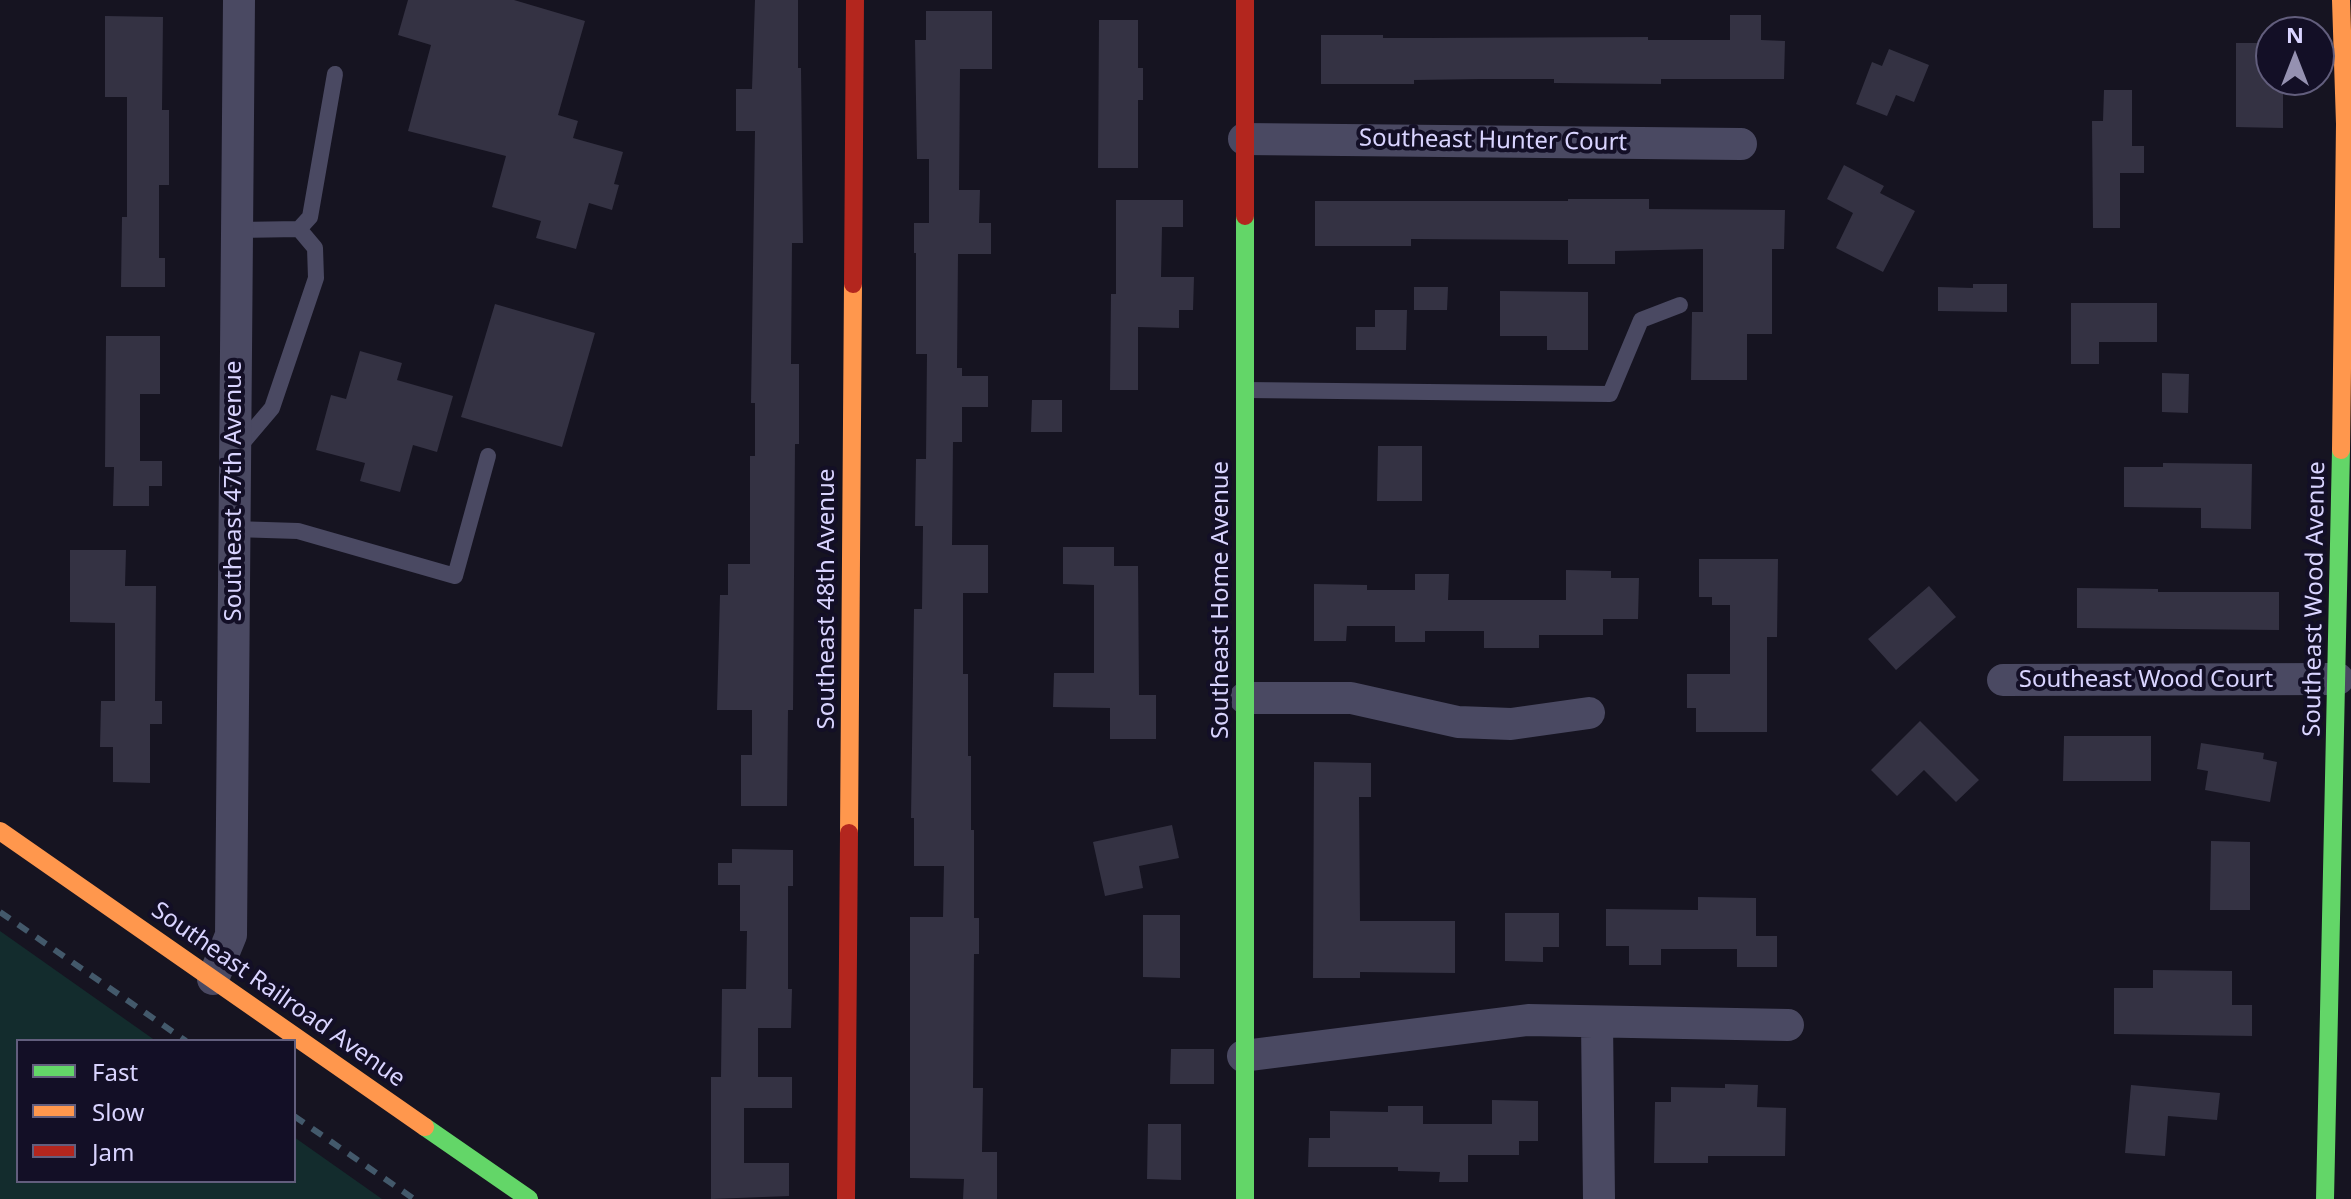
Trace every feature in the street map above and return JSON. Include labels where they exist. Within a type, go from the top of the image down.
[{"type":"street","name":"Southeast 47th Avenue","points":[[213,979],[231,935],[239,0]]},
{"type":"street","name":"Southeast 48th Avenue","points":[[846,1199],[855,0]]},
{"type":"street","name":"Southeast Home Avenue","points":[[1245,0],[1245,1199]]},
{"type":"street","name":"Southeast Wood Avenue","points":[[2325,1199],[2338,679],[2345,124],[2341,0]]},
{"type":"street","name":"Southeast Hunter Court","points":[[1244,139],[1741,144]]},
{"type":"street","name":"Southeast Wood Court","points":[[2003,680],[2338,679]]},
{"type":"street","points":[[1245,698],[1351,698],[1471,723],[1511,724],[1589,713]]},
{"type":"street","name":"Southeast Railroad Avenue","points":[[0,831],[529,1199]]},
{"type":"street","points":[[1243,1056],[1528,1020],[1788,1025]]},
{"type":"street","points":[[1597,1022],[1599,1199]]},
{"type":"lane","points":[[237,230],[299,229],[310,217],[335,74]]},
{"type":"lane","points":[[234,452],[272,408],[316,278],[315,248],[299,229]]},
{"type":"lane","points":[[1244,390],[1610,394],[1641,320],[1680,305]]},
{"type":"lane","points":[[234,529],[298,531],[455,576],[488,456]]},
{"type":"green space","points":[[0,931],[153,1039],[16,1039],[16,1183],[296,1183],[296,1138],[382,1199],[0,1199]]},
{"type":"building","points":[[408,0],[514,0],[585,21],[558,115],[578,121],[573,138],[623,152],[614,184],[619,185],[612,210],[589,203],[576,249],[536,238],[541,221],[492,207],[506,156],[408,131],[431,45],[398,35]]},
{"type":"building","points":[[755,0],[798,0],[798,68],[801,68],[803,243],[792,243],[791,364],[799,364],[799,444],[795,444],[793,710],[788,710],[787,806],[741,806],[741,755],[752,755],[752,710],[717,710],[720,595],[728,595],[728,564],[750,564],[750,456],[755,456],[755,403],[751,403],[755,131],[736,131],[736,89],[752,89]]},
{"type":"building","points":[[926,11],[992,11],[992,69],[960,69],[959,190],[980,190],[979,223],[991,223],[991,254],[958,254],[957,368],[962,368],[962,376],[988,376],[988,407],[962,407],[962,442],[953,442],[952,545],[988,545],[988,593],[963,593],[963,674],[968,674],[974,918],[979,918],[979,954],[974,954],[973,1088],[983,1088],[982,1152],[997,1152],[997,1199],[963,1199],[964,1179],[910,1178],[910,917],[943,917],[944,866],[914,866],[914,818],[911,818],[914,609],[922,609],[923,526],[915,526],[916,459],[926,459],[927,354],[916,354],[914,223],[929,223],[929,159],[917,159],[915,40],[926,40]]},
{"type":"building","points":[[1730,15],[1761,15],[1761,40],[1785,41],[1784,79],[1661,79],[1661,84],[1482,79],[1414,80],[1414,84],[1321,84],[1321,35],[1730,40]]},
{"type":"building","points":[[105,16],[163,17],[162,110],[169,110],[169,185],[159,185],[159,258],[165,258],[165,287],[121,287],[122,217],[127,217],[127,97],[105,97]]},
{"type":"building","points":[[1099,20],[1138,20],[1138,68],[1143,68],[1143,100],[1138,100],[1138,168],[1098,168]]},
{"type":"building","points":[[2236,43],[2255,43],[2255,96],[2283,96],[2283,128],[2236,127]]},
{"type":"building","points":[[1889,49],[1929,65],[1914,102],[1896,95],[1887,116],[1856,104],[1872,62],[1882,66]]},
{"type":"building","points":[[2104,90],[2132,90],[2132,146],[2144,146],[2144,173],[2120,173],[2120,228],[2093,228],[2092,121],[2103,121]]},
{"type":"building","points":[[1844,165],[1884,186],[1880,193],[1915,211],[1883,272],[1836,248],[1853,213],[1827,199]]},
{"type":"building","points":[[1649,199],[1649,209],[1785,210],[1784,249],[1772,249],[1772,334],[1747,334],[1747,380],[1691,380],[1692,312],[1703,312],[1703,249],[1615,251],[1615,264],[1568,264],[1568,240],[1411,239],[1411,246],[1315,246],[1315,201]]},
{"type":"building","points":[[1116,200],[1183,200],[1183,227],[1162,227],[1161,277],[1194,277],[1193,310],[1179,310],[1179,328],[1138,327],[1138,390],[1110,390],[1111,294],[1116,294]]},
{"type":"building","points":[[1973,284],[2007,284],[2007,312],[1938,311],[1938,287],[1973,288]]},
{"type":"building","points":[[1414,287],[1448,287],[1447,310],[1414,310]]},
{"type":"building","points":[[1500,291],[1588,292],[1588,350],[1547,350],[1547,336],[1500,336]]},
{"type":"building","points":[[2071,303],[2157,303],[2157,342],[2099,342],[2099,364],[2071,364]]},
{"type":"building","points":[[495,304],[595,333],[562,447],[461,417]]},
{"type":"building","points":[[1375,310],[1407,310],[1406,350],[1356,350],[1356,327],[1375,327]]},
{"type":"building","points":[[106,336],[160,336],[160,394],[140,394],[140,461],[162,461],[162,486],[149,486],[149,506],[113,506],[114,467],[105,467]]},
{"type":"building","points":[[360,351],[402,363],[397,380],[453,396],[437,452],[413,445],[400,492],[360,481],[365,463],[316,450],[331,395],[346,399]]},
{"type":"building","points":[[2162,373],[2189,374],[2188,413],[2162,412]]},
{"type":"building","points":[[1032,400],[1062,400],[1062,432],[1031,432]]},
{"type":"building","points":[[1378,446],[1422,446],[1422,501],[1377,501]]},
{"type":"building","points":[[2163,463],[2252,464],[2251,529],[2201,528],[2201,508],[2124,507],[2124,467],[2163,467]]},
{"type":"building","points":[[1063,547],[1114,547],[1114,566],[1138,566],[1139,695],[1156,695],[1156,739],[1110,739],[1110,708],[1053,707],[1054,673],[1094,673],[1094,585],[1063,584]]},
{"type":"building","points":[[70,550],[126,550],[125,586],[156,586],[155,701],[162,701],[162,724],[150,724],[150,783],[113,782],[113,747],[100,747],[101,701],[115,701],[115,623],[70,622]]},
{"type":"building","points":[[1699,559],[1778,559],[1777,637],[1767,637],[1767,732],[1696,732],[1696,708],[1687,708],[1687,674],[1730,674],[1730,605],[1712,605],[1712,597],[1699,597]]},
{"type":"building","points":[[1566,570],[1611,571],[1611,578],[1639,578],[1638,619],[1603,619],[1603,635],[1539,635],[1539,648],[1484,648],[1484,631],[1425,631],[1425,642],[1395,642],[1395,626],[1347,626],[1346,641],[1314,641],[1314,584],[1367,585],[1367,590],[1415,590],[1415,574],[1449,574],[1448,600],[1566,600]]},
{"type":"building","points":[[1929,586],[1956,617],[1896,670],[1868,639]]},
{"type":"building","points":[[2077,588],[2279,592],[2279,630],[2077,628]]},
{"type":"building","points":[[1920,721],[1979,780],[1956,802],[1924,770],[1897,796],[1871,770]]},
{"type":"building","points":[[2064,736],[2151,736],[2151,781],[2063,781]]},
{"type":"building","points":[[2201,743],[2264,753],[2263,759],[2277,762],[2270,802],[2205,790],[2208,771],[2197,769]]},
{"type":"building","points":[[1314,762],[1371,763],[1371,797],[1359,797],[1360,921],[1455,921],[1455,973],[1360,972],[1360,978],[1313,978]]},
{"type":"building","points":[[1172,825],[1179,858],[1139,866],[1143,888],[1105,896],[1093,842]]},
{"type":"building","points":[[2211,841],[2250,842],[2250,910],[2210,910]]},
{"type":"building","points":[[732,849],[793,850],[793,886],[788,886],[791,1028],[758,1028],[758,1077],[792,1077],[792,1108],[744,1108],[744,1163],[789,1163],[789,1196],[711,1199],[711,1077],[721,1077],[722,989],[746,989],[747,931],[740,931],[740,885],[718,885],[718,863],[732,863]]},
{"type":"building","points":[[1698,897],[1756,898],[1756,936],[1777,936],[1777,967],[1737,967],[1737,949],[1661,949],[1661,965],[1629,965],[1629,946],[1606,946],[1606,909],[1698,910]]},
{"type":"building","points":[[1505,913],[1559,913],[1559,947],[1543,947],[1543,962],[1505,961]]},
{"type":"building","points":[[1143,915],[1180,915],[1180,978],[1143,977]]},
{"type":"building","points":[[2153,970],[2232,971],[2232,1005],[2252,1005],[2252,1036],[2114,1034],[2114,988],[2153,988]]},
{"type":"building","points":[[1171,1049],[1214,1049],[1214,1084],[1170,1084]]},
{"type":"building","points":[[1725,1084],[1758,1085],[1757,1107],[1786,1108],[1785,1156],[1708,1156],[1708,1163],[1654,1163],[1655,1102],[1671,1102],[1671,1087],[1725,1088]]},
{"type":"building","points":[[2131,1085],[2220,1093],[2217,1120],[2168,1116],[2165,1156],[2125,1153]]},
{"type":"building","points":[[1492,1100],[1538,1101],[1538,1141],[1519,1141],[1519,1155],[1468,1155],[1468,1182],[1439,1182],[1440,1172],[1398,1171],[1398,1167],[1308,1167],[1309,1138],[1330,1138],[1330,1111],[1388,1112],[1388,1106],[1423,1106],[1423,1124],[1492,1124]]},
{"type":"building","points":[[1148,1124],[1181,1124],[1181,1180],[1147,1179]]},
{"type":"railway","points":[[0,912],[183,1039]]},
{"type":"railway","points":[[296,1117],[414,1199]]},
{"type":"traffic: fast","points":[[1245,216],[1245,1199]]},
{"type":"traffic: fast","points":[[2325,1199],[2341,450]]},
{"type":"traffic: fast","points":[[425,1127],[529,1199]]},
{"type":"traffic: slow","points":[[2341,0],[2345,124],[2341,450]]},
{"type":"traffic: slow","points":[[849,833],[853,284]]},
{"type":"traffic: slow","points":[[0,831],[425,1127]]},
{"type":"traffic: jam","points":[[853,284],[855,0]]},
{"type":"traffic: jam","points":[[1245,0],[1245,216]]},
{"type":"traffic: jam","points":[[846,1199],[849,833]]}]
